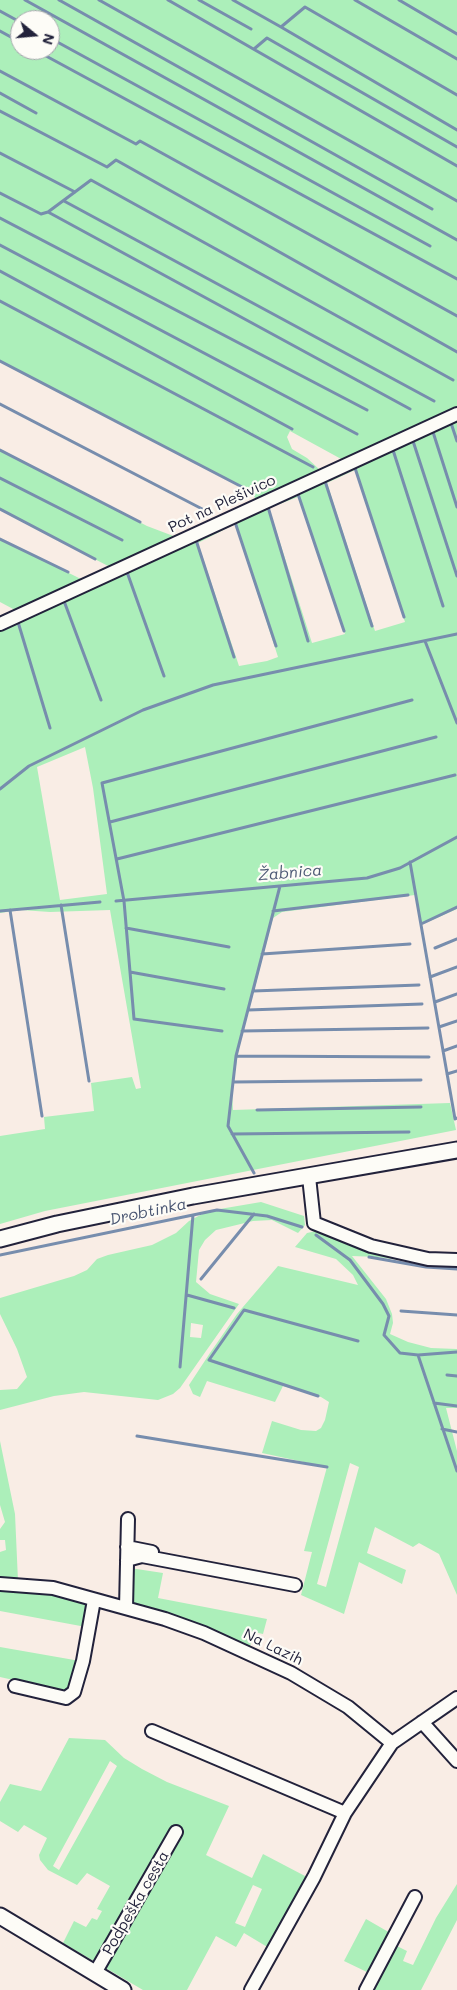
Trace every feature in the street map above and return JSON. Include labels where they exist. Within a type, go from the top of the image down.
[{"type":"main road","points":[[0,1239],[57,1224],[184,1198],[457,1150]]},
{"type":"main road","name":"Podpeška cesta","points":[[0,1916],[123,1990]]},
{"type":"street","name":"Pot na Plešivico","points":[[0,624],[457,414]]},
{"type":"street","points":[[309,1177],[314,1223],[371,1246],[428,1259],[457,1260]]},
{"type":"street","points":[[126,1608],[128,1519]]},
{"type":"street","points":[[127,1554],[252,1569]]},
{"type":"street","points":[[127,1554],[295,1585]]},
{"type":"street","name":"Na Lazih","points":[[0,1584],[53,1588],[126,1608],[204,1633],[291,1673],[348,1707],[392,1743]]},
{"type":"street","points":[[15,1686],[66,1698],[74,1692],[83,1661],[94,1600]]},
{"type":"street","points":[[251,1990],[314,1877],[345,1813],[392,1743],[457,1698]]},
{"type":"street","points":[[422,1722],[457,1762]]},
{"type":"street","points":[[152,1731],[345,1813]]},
{"type":"street","name":"Podpeška cesta","points":[[96,1973],[176,1832]]},
{"type":"street","points":[[366,1990],[415,1897]]},
{"type":"green space","points":[[0,0],[457,0],[457,408],[343,460],[290,431],[287,437],[292,449],[307,458],[320,470],[257,500],[249,491],[0,362]]},
{"type":"green space","points":[[457,419],[457,909],[421,925],[415,895],[282,912],[273,918],[239,1048],[232,1090],[233,1110],[450,1103],[456,1130],[45,1211],[0,1224],[0,1136],[45,1129],[44,1117],[94,1111],[91,1083],[132,1077],[136,1089],[141,1088],[110,910],[50,912],[21,910],[0,913],[0,627]],"holes":[[[355,470],[405,622],[375,631],[327,483]],[[298,497],[345,634],[312,643],[269,508]],[[235,524],[278,657],[239,666],[198,543]],[[85,747],[93,788],[107,894],[60,900],[37,767]]]},
{"type":"green space","points":[[0,449],[147,526],[176,537],[110,567],[0,510]]},
{"type":"green space","points":[[0,539],[83,580],[15,610],[0,602]]},
{"type":"green space","points":[[261,1202],[304,1216],[305,1225],[298,1233],[272,1220],[253,1221],[216,1230],[205,1240],[199,1250],[196,1282],[210,1294],[239,1304],[180,1388],[173,1394],[158,1400],[84,1392],[54,1396],[0,1410],[0,1390],[17,1389],[27,1377],[17,1349],[0,1314],[0,1298],[74,1276],[87,1270],[97,1259],[108,1255],[152,1245],[176,1233],[189,1221],[208,1211]],"holes":[[[191,1323],[203,1325],[201,1338],[190,1337]]]},
{"type":"green space","points":[[321,1230],[457,1263],[457,1268],[377,1257],[352,1256],[386,1299],[392,1314],[393,1323],[390,1334],[408,1342],[431,1348],[457,1349],[457,1408],[446,1408],[457,1451],[457,1595],[439,1554],[419,1543],[413,1547],[375,1527],[367,1553],[406,1570],[402,1584],[359,1562],[344,1614],[301,1595],[312,1552],[304,1551],[327,1467],[262,1453],[272,1421],[301,1430],[316,1431],[321,1428],[325,1420],[329,1402],[321,1397],[283,1386],[275,1402],[207,1381],[200,1397],[193,1394],[189,1385],[237,1314],[278,1266],[358,1285],[353,1275],[336,1259],[295,1247],[307,1233]],"holes":[[[350,1463],[359,1467],[326,1587],[317,1584]]]},
{"type":"green space","points":[[0,1441],[15,1514],[18,1581],[0,1581],[0,1552],[6,1550],[5,1540],[0,1540],[0,1529],[5,1522],[0,1505]]},
{"type":"green space","points":[[130,1568],[163,1573],[158,1598],[267,1619],[263,1634],[254,1632],[249,1650],[135,1606],[128,1602]]},
{"type":"green space","points":[[0,1587],[23,1588],[85,1600],[89,1605],[86,1627],[0,1611]]},
{"type":"green space","points":[[0,1647],[80,1661],[67,1692],[0,1677]]},
{"type":"green space","points":[[69,1738],[105,1740],[124,1758],[142,1769],[167,1782],[229,1806],[206,1855],[252,1878],[263,1854],[305,1876],[306,1880],[269,1948],[244,1933],[236,1947],[216,1936],[187,1990],[143,1990],[63,1943],[74,1921],[86,1927],[92,1918],[97,1920],[102,1911],[97,1909],[110,1886],[87,1873],[77,1885],[48,1870],[40,1860],[39,1855],[47,1838],[24,1825],[18,1832],[0,1821],[0,1802],[10,1784],[41,1791]],"holes":[[[110,1761],[117,1766],[59,1870],[53,1866]],[[253,1885],[262,1889],[245,1927],[235,1923]]]},
{"type":"green space","points":[[457,1884],[457,1920],[421,1990],[369,1990],[393,1944],[407,1951],[403,1961],[413,1965],[436,1918]]},
{"type":"green space","points":[[366,1919],[392,1934],[371,1974],[344,1961]]},
{"type":"waterway","points":[[25,0],[457,240]]},
{"type":"waterway","points":[[59,0],[432,209]]},
{"type":"waterway","points":[[99,0],[457,201]]},
{"type":"waterway","points":[[168,0],[457,166]]},
{"type":"waterway","points":[[199,0],[251,29]]},
{"type":"waterway","points":[[233,0],[281,27],[305,7],[457,95]]},
{"type":"waterway","points":[[355,0],[457,59]]},
{"type":"waterway","points":[[399,0],[457,34]]},
{"type":"waterway","points":[[0,11],[10,16]]},
{"type":"waterway","points":[[281,27],[457,130]]},
{"type":"waterway","points":[[0,31],[10,36]]},
{"type":"waterway","points":[[254,49],[267,38],[457,147]]},
{"type":"waterway","points":[[60,43],[430,246]]},
{"type":"waterway","points":[[53,60],[457,279]]},
{"type":"waterway","points":[[0,71],[136,144],[140,141],[457,316]]},
{"type":"waterway","points":[[0,93],[36,113]]},
{"type":"waterway","points":[[0,111],[107,167],[116,160],[457,352]]},
{"type":"waterway","points":[[0,153],[75,192]]},
{"type":"waterway","points":[[0,193],[41,214],[48,212],[91,180],[453,380]]},
{"type":"waterway","points":[[64,201],[434,401]]},
{"type":"waterway","points":[[48,212],[410,409]]},
{"type":"waterway","points":[[0,218],[367,410]]},
{"type":"waterway","points":[[0,245],[357,434]]},
{"type":"waterway","points":[[0,271],[292,429]]},
{"type":"waterway","points":[[0,301],[313,467]]},
{"type":"waterway","points":[[0,361],[246,489]]},
{"type":"waterway","points":[[0,404],[208,512]]},
{"type":"waterway","points":[[451,423],[457,441]]},
{"type":"waterway","points":[[433,432],[457,507]]},
{"type":"waterway","points":[[413,441],[457,576]]},
{"type":"waterway","points":[[0,450],[140,522]]},
{"type":"waterway","points":[[393,450],[443,606]]},
{"type":"waterway","points":[[355,468],[404,617]]},
{"type":"waterway","points":[[0,478],[122,540]]},
{"type":"waterway","points":[[325,481],[372,626]]},
{"type":"waterway","points":[[298,494],[344,631]]},
{"type":"waterway","points":[[268,507],[308,641]]},
{"type":"waterway","points":[[0,509],[95,559]]},
{"type":"waterway","points":[[235,522],[276,646]]},
{"type":"waterway","points":[[0,539],[68,572]]},
{"type":"waterway","points":[[196,540],[234,657]]},
{"type":"waterway","points":[[127,572],[164,676]]},
{"type":"waterway","points":[[64,601],[101,700]]},
{"type":"waterway","points":[[18,622],[50,728]]},
{"type":"waterway","points":[[0,789],[29,766],[143,710],[213,685],[457,634]]},
{"type":"waterway","points":[[425,641],[457,723]]},
{"type":"waterway","points":[[222,1031],[134,1019],[124,901],[102,783],[412,700]]},
{"type":"waterway","points":[[110,822],[436,737]]},
{"type":"waterway","points":[[117,859],[455,775]]},
{"type":"waterway","name":"Žabnica","points":[[116,901],[367,878],[400,868],[457,837]]},
{"type":"waterway","points":[[410,862],[455,1119],[457,1118]]},
{"type":"waterway","points":[[254,1173],[228,1126],[236,1056],[280,886]]},
{"type":"waterway","points":[[273,911],[408,895]]},
{"type":"waterway","name":"Žabnica","points":[[0,911],[100,902]]},
{"type":"waterway","points":[[61,905],[89,1081]]},
{"type":"waterway","points":[[421,924],[457,907]]},
{"type":"waterway","points":[[10,910],[42,1116]]},
{"type":"waterway","points":[[126,928],[229,947]]},
{"type":"waterway","points":[[435,948],[457,939]]},
{"type":"waterway","points":[[262,954],[410,944]]},
{"type":"waterway","points":[[430,977],[457,967]]},
{"type":"waterway","points":[[130,972],[224,989]]},
{"type":"waterway","points":[[253,991],[419,985]]},
{"type":"waterway","points":[[435,1002],[457,994]]},
{"type":"waterway","points":[[248,1010],[422,1004]]},
{"type":"waterway","points":[[439,1027],[457,1021]]},
{"type":"waterway","points":[[242,1031],[428,1028]]},
{"type":"waterway","points":[[443,1051],[457,1046]]},
{"type":"waterway","points":[[236,1056],[429,1057]]},
{"type":"waterway","points":[[447,1074],[457,1071]]},
{"type":"waterway","points":[[233,1082],[421,1080]]},
{"type":"waterway","points":[[257,1110],[421,1107]]},
{"type":"waterway","points":[[232,1134],[409,1132]]},
{"type":"waterway","name":"Drobtinka","points":[[0,1255],[217,1210],[267,1216],[302,1227]]},
{"type":"waterway","points":[[201,1279],[254,1214]]},
{"type":"waterway","points":[[180,1367],[193,1215]]},
{"type":"waterway","name":"Drobtinka","points":[[316,1235],[350,1260],[383,1304],[389,1316],[384,1335],[400,1353],[418,1355],[457,1352]]},
{"type":"waterway","points":[[369,1257],[426,1267],[457,1269]]},
{"type":"waterway","points":[[187,1295],[234,1308]]},
{"type":"waterway","points":[[318,1396],[209,1360],[244,1310],[358,1341]]},
{"type":"waterway","points":[[401,1311],[457,1315]]},
{"type":"waterway","points":[[418,1355],[457,1471]]},
{"type":"waterway","points":[[447,1375],[457,1376]]},
{"type":"waterway","points":[[434,1403],[457,1406]]},
{"type":"waterway","points":[[442,1429],[457,1432]]},
{"type":"waterway","points":[[137,1436],[327,1467]]}]
